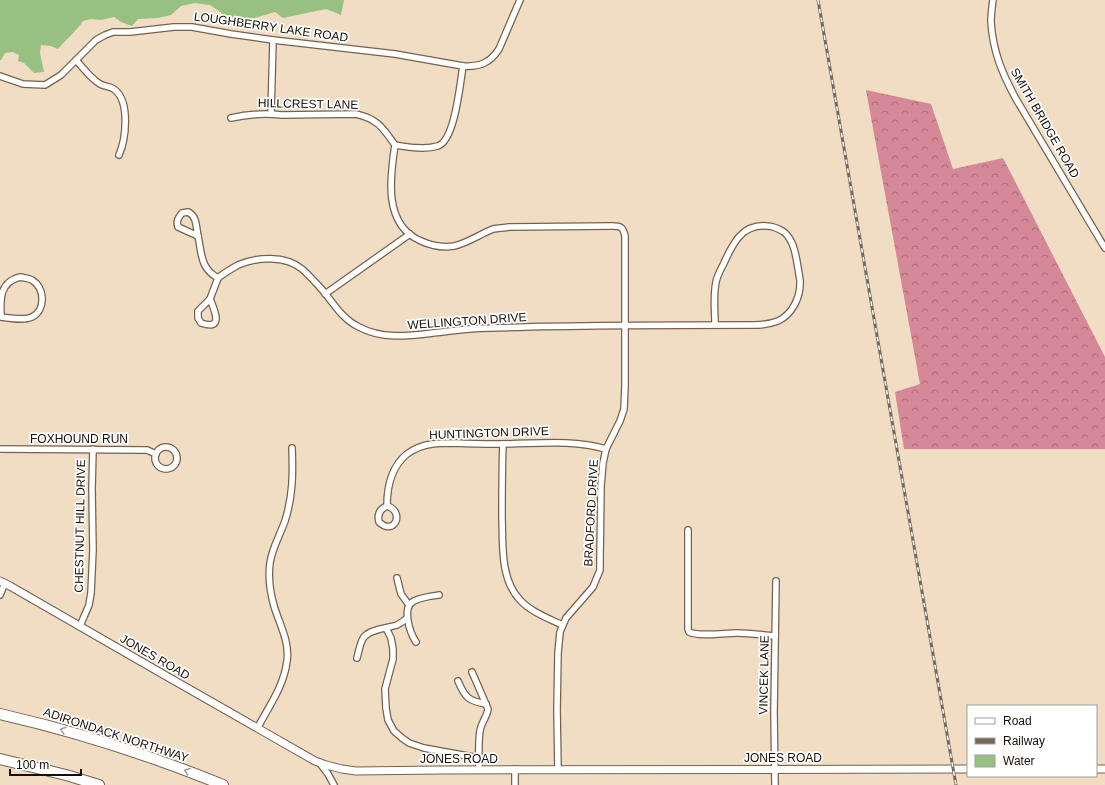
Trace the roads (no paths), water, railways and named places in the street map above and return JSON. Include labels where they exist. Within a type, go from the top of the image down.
[{"type":"highway","name":"ADIRONDACK NORTHWAY","points":[[0,714],[53,727],[121,748],[223,785]]},
{"type":"highway","points":[[0,759],[66,775],[99,785]]},
{"type":"street","name":"LOUGHBERRY LAKE ROAD","points":[[0,76],[23,84],[45,85],[61,74],[96,40],[114,32],[130,32],[174,27],[192,27],[274,40],[395,54],[471,67],[487,62],[494,56],[499,49],[520,0]]},
{"type":"street","name":"SMITH BRIDGE ROAD","points":[[993,0],[991,21],[993,35],[996,55],[1004,76],[1016,99],[1105,248]]},
{"type":"street","points":[[271,114],[274,40]]},
{"type":"street","points":[[76,60],[89,75],[102,85],[115,90],[124,105],[126,125],[122,150],[119,155]]},
{"type":"street","points":[[325,294],[410,234],[405,231],[400,224],[394,212],[392,203],[391,170],[395,145],[419,148],[440,146],[443,143],[449,135],[453,122],[463,66]]},
{"type":"street","name":"HILLCREST LANE","points":[[231,118],[247,115],[271,114],[356,114],[367,117],[376,123],[383,129],[395,145]]},
{"type":"street","points":[[198,236],[178,227],[178,218],[182,213],[188,212],[193,214],[195,217],[205,267],[210,274],[218,278],[210,299],[198,311],[198,318],[201,323],[210,325],[214,324],[217,318],[210,299]]},
{"type":"street","name":"BRADFORD DRIVE","points":[[410,234],[418,240],[430,245],[444,247],[460,244],[498,228],[612,226],[622,227],[624,229],[626,326],[624,409],[606,450],[603,463],[601,486],[600,570],[593,588],[566,618],[560,632],[557,710],[558,769]]},
{"type":"street","points":[[762,226],[770,226],[784,232],[792,244],[800,280],[798,296],[790,312],[778,321],[770,323],[754,325],[715,325],[716,282],[726,257],[739,236],[750,228],[762,226]]},
{"type":"street","name":"WELLINGTON DRIVE","points":[[218,278],[229,270],[248,262],[263,259],[286,261],[302,269],[347,320],[358,327],[374,333],[392,337],[462,329],[715,325]]},
{"type":"street","points":[[20,277],[33,281],[38,286],[42,292],[42,298],[41,306],[38,312],[26,319],[0,317],[1,294],[7,282],[20,277]]},
{"type":"street","name":"HUNTINGTON DRIVE","points":[[387,506],[391,476],[402,460],[414,450],[432,444],[503,444],[536,442],[574,443],[606,450]]},
{"type":"street","points":[[503,444],[503,542],[504,563],[508,578],[516,595],[529,608],[562,625]]},
{"type":"street","points":[[258,727],[284,677],[288,660],[287,648],[270,592],[269,583],[270,563],[274,547],[285,520],[290,499],[293,481],[292,448]]},
{"type":"street","name":"FOXHOUND RUN","points":[[0,449],[147,450],[156,454]]},
{"type":"street","name":"CHESTNUT HILL DRIVE","points":[[80,626],[89,605],[91,593],[93,550],[93,450]]},
{"type":"street","points":[[688,530],[689,632],[692,634],[735,633],[775,636]]},
{"type":"street","points":[[397,578],[401,594],[409,605]]},
{"type":"street","name":"VINCEK LANE","points":[[774,785],[776,581]]},
{"type":"street","points":[[0,595],[3,582]]},
{"type":"street","name":"JONES ROAD","points":[[3,582],[319,762],[342,770],[967,769]]},
{"type":"street","points":[[416,642],[407,618],[409,605],[413,601],[428,596],[439,595]]},
{"type":"street","points":[[357,658],[364,637],[371,631],[401,623],[407,618]]},
{"type":"street","points":[[386,628],[391,638],[393,649],[393,659],[385,689],[386,708],[388,720],[394,731],[409,743],[424,748],[479,758]]},
{"type":"street","points":[[472,672],[488,712],[480,730],[478,770]]},
{"type":"street","points":[[458,681],[466,697],[472,701],[486,704]]},
{"type":"street","points":[[319,762],[334,785]]},
{"type":"street","points":[[515,769],[515,785]]},
{"type":"water","points":[[0,0],[344,0],[341,15],[326,9],[283,18],[275,12],[245,21],[223,14],[210,5],[195,3],[181,6],[171,15],[158,18],[138,19],[132,26],[121,22],[114,17],[101,20],[91,19],[83,21],[58,49],[51,46],[41,45],[40,53],[44,72],[34,73],[24,63],[18,61],[19,55],[13,52],[5,53],[0,60]]},
{"type":"railway","points":[[818,0],[956,785]]}]
